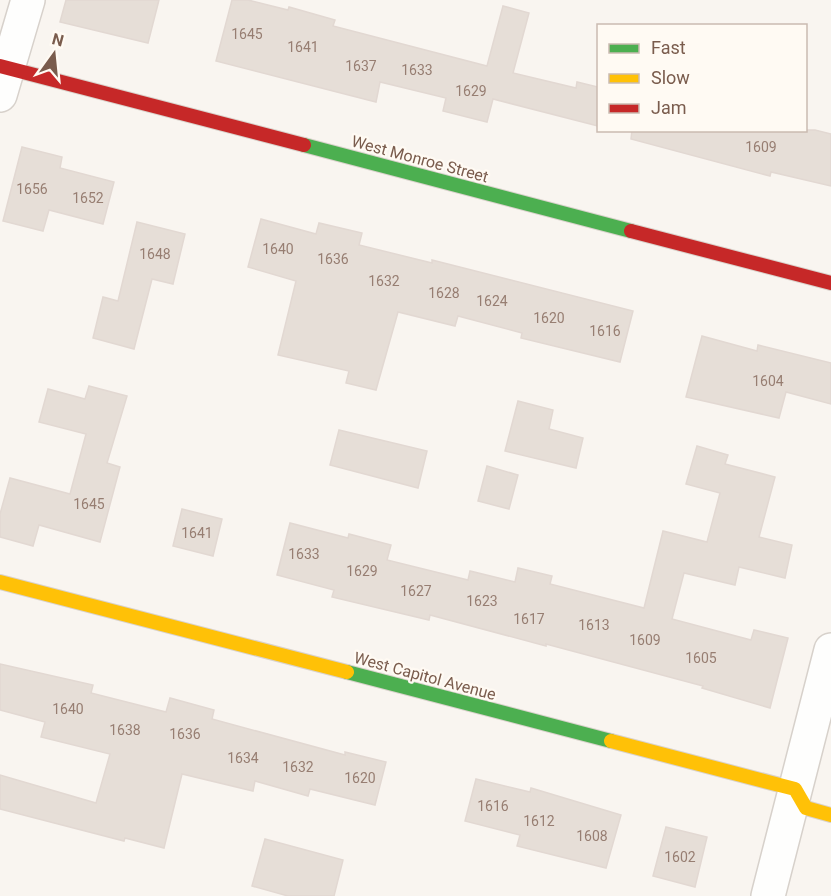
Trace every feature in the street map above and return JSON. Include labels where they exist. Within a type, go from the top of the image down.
[{"type":"street","points":[[3,76],[28,0]]},
{"type":"street","name":"West Monroe Street","points":[[3,76],[831,283]]},
{"type":"street","name":"West Capitol Avenue","points":[[0,582],[795,789]]},
{"type":"street","points":[[768,896],[831,650]]},
{"type":"street","points":[[795,789],[806,808],[831,815]]},
{"type":"building","points":[[66,0],[159,0],[148,43],[60,22]]},
{"type":"building","points":[[232,0],[248,0],[288,10],[289,7],[335,20],[333,26],[487,66],[503,6],[529,13],[513,73],[576,88],[577,82],[597,87],[597,126],[493,99],[487,122],[443,111],[446,98],[380,82],[376,102],[216,61]]},
{"type":"building","points":[[807,130],[815,130],[831,134],[831,186],[771,172],[770,176],[631,139],[632,132],[807,132]]},
{"type":"building","points":[[22,147],[62,157],[60,168],[114,182],[103,224],[49,210],[43,231],[3,221]]},
{"type":"building","points":[[261,219],[316,234],[319,223],[362,233],[359,245],[432,263],[432,260],[633,311],[620,362],[521,338],[522,333],[458,316],[455,326],[398,312],[376,390],[346,383],[349,371],[278,355],[296,281],[248,267]]},
{"type":"building","points":[[137,222],[185,234],[173,284],[152,279],[134,349],[93,338],[103,297],[118,301]]},
{"type":"building","points":[[702,336],[757,351],[758,345],[831,363],[831,404],[786,392],[779,418],[686,397]]},
{"type":"building","points":[[89,386],[127,396],[107,463],[120,467],[100,542],[39,525],[33,546],[0,537],[0,514],[10,478],[70,494],[86,434],[39,422],[48,389],[85,399]]},
{"type":"building","points":[[518,401],[553,410],[549,429],[583,438],[576,468],[505,451]]},
{"type":"building","points":[[339,430],[427,451],[418,488],[330,465]]},
{"type":"building","points":[[697,446],[728,455],[725,464],[775,477],[759,537],[792,545],[785,578],[739,567],[735,585],[684,573],[672,619],[751,640],[754,630],[788,638],[770,708],[702,688],[703,686],[546,644],[546,646],[430,615],[429,620],[332,597],[334,590],[277,575],[290,523],[348,538],[349,534],[391,545],[387,560],[468,580],[470,571],[515,582],[518,568],[552,576],[550,584],[644,608],[663,531],[707,542],[720,493],[686,484]]},
{"type":"building","points":[[487,466],[518,475],[509,509],[478,501]]},
{"type":"building","points":[[182,509],[222,519],[213,556],[173,546]]},
{"type":"building","points":[[0,664],[93,685],[91,693],[166,712],[170,698],[214,710],[212,719],[345,755],[345,752],[386,762],[375,805],[310,789],[308,796],[255,781],[253,791],[182,774],[164,848],[125,838],[124,841],[0,809],[0,775],[96,803],[110,754],[41,737],[45,722],[0,710]]},
{"type":"building","points":[[476,779],[530,792],[531,788],[621,815],[606,868],[517,846],[520,835],[465,821]]},
{"type":"building","points":[[666,827],[707,837],[695,887],[653,876]]},
{"type":"building","points":[[265,839],[343,860],[334,896],[288,896],[252,886]]},
{"type":"traffic: fast","points":[[304,145],[631,231]]},
{"type":"traffic: fast","points":[[347,672],[611,741]]},
{"type":"traffic: slow","points":[[0,582],[347,672]]},
{"type":"traffic: slow","points":[[611,741],[795,789],[806,808],[831,815]]},
{"type":"traffic: jam","points":[[0,66],[304,145]]},
{"type":"traffic: jam","points":[[631,231],[831,283]]}]
